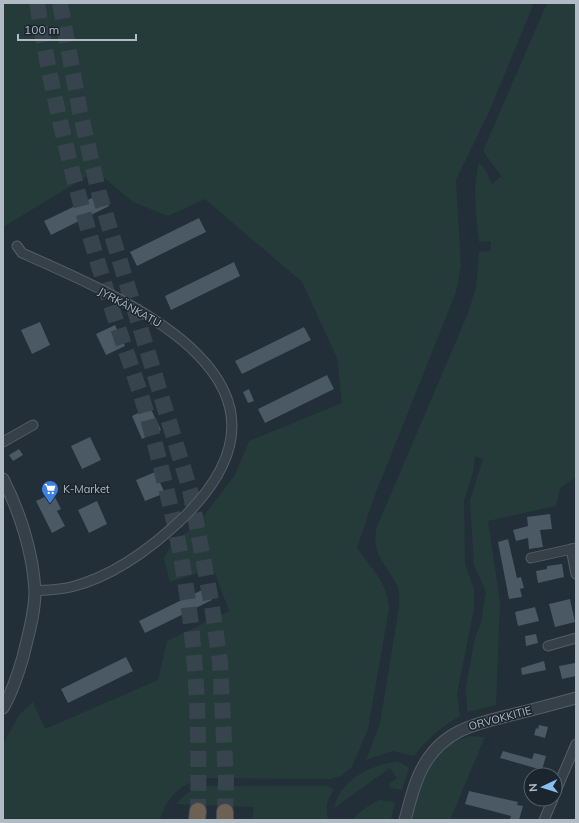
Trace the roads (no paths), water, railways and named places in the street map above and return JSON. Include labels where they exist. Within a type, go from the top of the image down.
[{"type":"street","name":"JYRKÄNKATU","points":[[17,246],[22,254],[119,299],[164,325],[195,353],[215,375],[227,398],[232,420],[232,440],[229,452],[220,471],[195,506],[164,537],[117,568],[93,579],[71,587],[35,592]]},
{"type":"street","points":[[3,442],[33,425]]},
{"type":"street","points":[[3,479],[17,513],[28,547],[35,592],[32,616],[19,671],[3,708]]},
{"type":"street","points":[[531,558],[573,549],[576,574]]},
{"type":"street","points":[[548,646],[576,638]]},
{"type":"street","name":"ORVOKKITIE","points":[[405,820],[417,779],[424,765],[432,753],[446,739],[469,726],[576,698]]},
{"type":"street","points":[[563,774],[576,744]]},
{"type":"street","points":[[544,820],[550,807]]},
{"type":"tunnel","points":[[37,3],[43,41],[59,117],[77,191],[110,302],[145,408],[166,487],[180,550],[191,624],[197,698],[198,811]]},
{"type":"tunnel","points":[[60,3],[80,112],[99,193],[190,490],[212,606],[220,662],[226,780],[225,812]]},
{"type":"place","name":"K-Market","points":[[50,504]]}]
